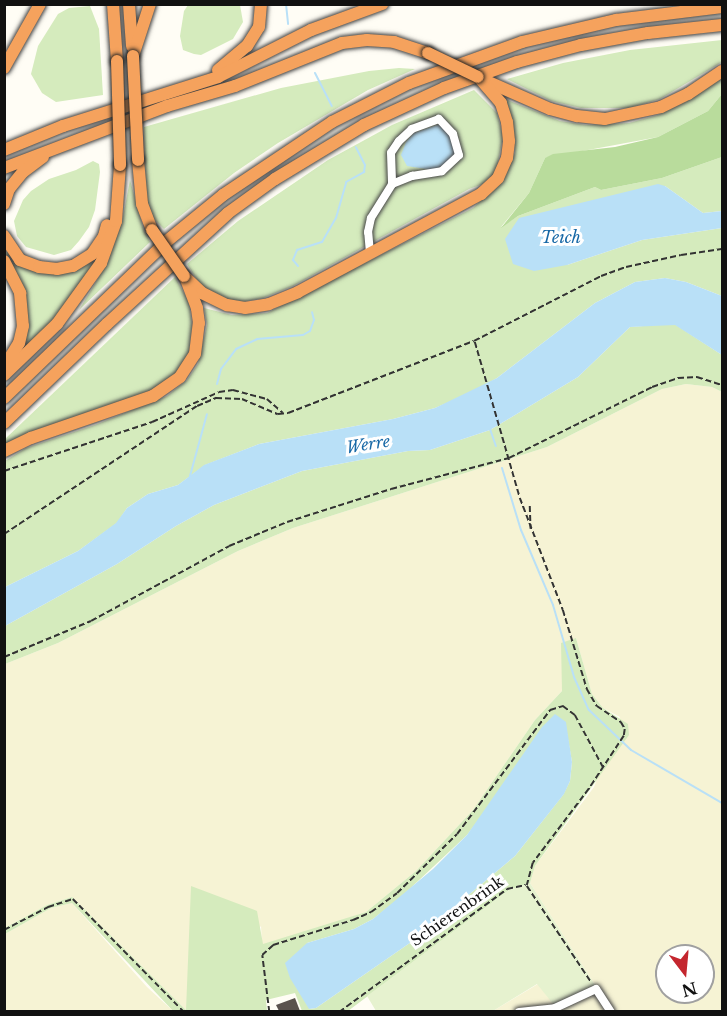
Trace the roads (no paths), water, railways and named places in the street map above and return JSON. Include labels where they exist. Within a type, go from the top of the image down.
[{"type":"highway","points":[[4,68],[40,4]]},
{"type":"highway","points":[[4,375],[57,324],[101,263],[116,221],[120,165],[113,4]]},
{"type":"highway","points":[[129,4],[142,204],[152,230],[184,276],[202,293],[226,305],[245,308],[269,304],[298,292],[471,200],[498,178],[507,158],[509,141],[507,122],[496,89]]},
{"type":"highway","points":[[133,56],[150,4]]},
{"type":"highway","points":[[178,88],[218,70],[247,46],[259,27],[261,4]]},
{"type":"highway","points":[[4,150],[63,126],[218,76],[311,30],[382,4]]},
{"type":"highway","points":[[4,398],[167,241],[223,195],[273,159],[339,118],[410,83],[522,42],[616,20],[723,7]]},
{"type":"highway","points":[[4,423],[228,213],[275,179],[364,125],[444,88],[517,62],[581,45],[648,33],[723,25]]},
{"type":"highway","points":[[4,168],[166,106],[235,86],[342,43],[367,40],[394,42],[428,53],[478,77],[496,89],[550,109],[577,116],[605,119],[661,107],[688,94],[723,71]]},
{"type":"highway","points":[[4,204],[9,189],[23,172],[73,140]]},
{"type":"highway","points":[[4,236],[20,260],[39,267],[57,269],[73,266],[92,254],[104,236],[120,165]]},
{"type":"highway","points":[[4,261],[20,293],[23,326],[19,343],[4,367]]},
{"type":"highway","points":[[4,451],[31,438],[153,396],[180,377],[195,354],[199,323],[197,308],[184,276]]},
{"type":"street","points":[[370,253],[368,232],[371,218],[392,184],[391,153],[399,141],[412,129],[439,119],[453,134],[459,155],[442,171],[412,176],[392,184]]},
{"type":"street","points":[[519,1011],[555,1008],[596,989],[611,1011]]},
{"type":"water","points":[[440,124],[448,131],[456,151],[454,156],[439,169],[407,166],[401,155],[406,142],[414,133]]},
{"type":"water","name":"Teich","points":[[658,184],[665,186],[703,213],[722,211],[722,228],[642,240],[567,265],[534,271],[513,264],[505,239],[519,218]]},
{"type":"water","name":"Werre","points":[[665,278],[686,282],[722,296],[722,355],[675,325],[630,327],[578,377],[490,430],[430,450],[408,451],[302,471],[214,505],[176,526],[117,564],[5,626],[5,587],[78,551],[116,523],[127,508],[148,494],[178,485],[204,465],[259,444],[393,419],[435,408],[497,378],[595,303],[635,282]]},
{"type":"water","points":[[555,714],[566,722],[572,762],[570,781],[564,794],[515,856],[417,938],[316,1008],[309,1009],[290,978],[285,963],[307,943],[354,929],[373,919],[433,869],[467,835],[542,727]]},
{"type":"waterway","points":[[286,4],[288,24]]},
{"type":"waterway","points":[[315,73],[332,106]]},
{"type":"waterway","points":[[298,266],[293,260],[297,250],[322,242],[336,218],[346,182],[364,172],[365,165],[356,147]]},
{"type":"waterway","points":[[217,384],[221,369],[236,349],[257,339],[303,335],[310,331],[314,320],[312,312]]},
{"type":"waterway","points":[[190,476],[207,414]]},
{"type":"waterway","points":[[490,429],[496,446]]},
{"type":"waterway","points":[[502,468],[521,530],[553,605],[574,677],[589,710],[631,750],[722,803]]}]
